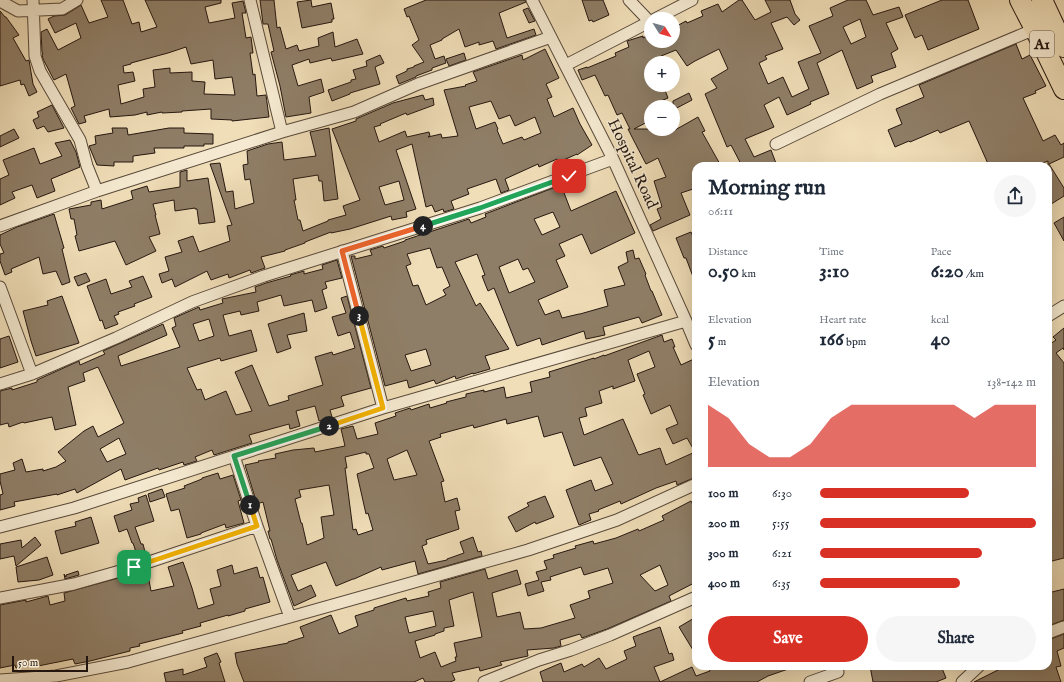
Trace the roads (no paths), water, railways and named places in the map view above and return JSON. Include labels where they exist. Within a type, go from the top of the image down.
[{"type":"highway","name":"A1","points":[[1020,0],[1064,90]]},
{"type":"highway","name":"A1","points":[[1042,0],[1064,47]]},
{"type":"street","points":[[0,1],[18,11],[33,5],[62,9],[77,0]]},
{"type":"street","points":[[250,0],[282,132]]},
{"type":"street","name":"Hospital Road","points":[[532,0],[566,64],[613,159],[692,335]]},
{"type":"street","points":[[630,0],[644,13]]},
{"type":"street","points":[[669,12],[692,0]]},
{"type":"street","points":[[33,5],[35,56],[40,71],[80,140],[87,166],[97,191]]},
{"type":"street","points":[[566,64],[644,25]]},
{"type":"street","points":[[776,144],[880,94],[1035,29]]},
{"type":"street","points":[[0,226],[97,191],[282,132],[354,112],[418,84],[551,37]]},
{"type":"street","points":[[0,384],[32,374],[116,338],[192,302],[264,276],[480,208],[613,159]]},
{"type":"street","points":[[342,251],[383,408]]},
{"type":"street","points":[[0,287],[32,374]]},
{"type":"street","points":[[1052,314],[1064,306]]},
{"type":"street","points":[[0,527],[74,508],[383,408],[686,321]]},
{"type":"street","points":[[234,456],[257,526],[290,617]]},
{"type":"street","points":[[0,680],[56,679],[128,662],[290,617],[528,550],[617,520],[692,486]]},
{"type":"street","points":[[0,598],[74,584],[127,569],[257,526]]},
{"type":"street","points":[[484,682],[538,660],[572,650],[610,635],[692,599]]},
{"type":"street","points":[[1052,632],[1064,627]]},
{"type":"street","points":[[962,682],[975,670]]},
{"type":"street","points":[[810,682],[839,673]]}]
